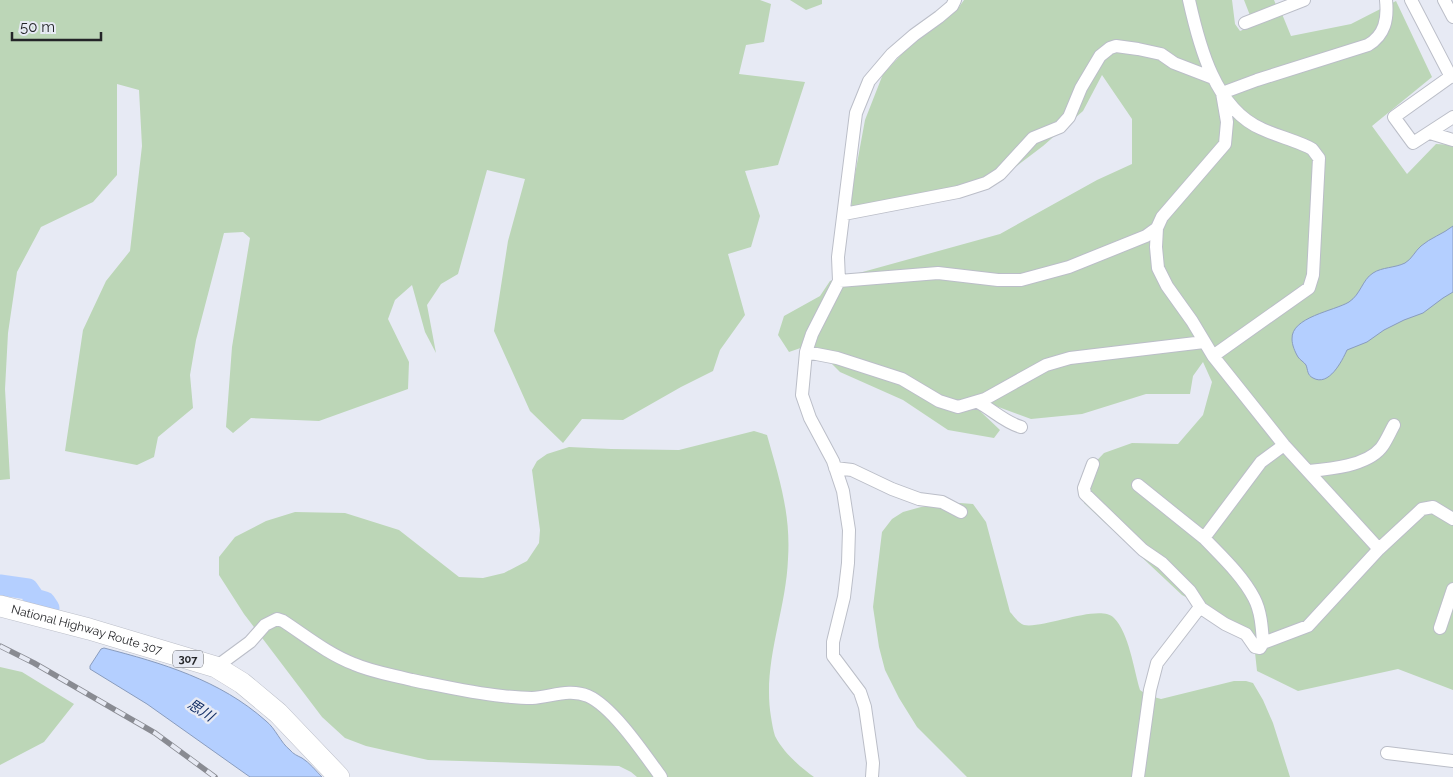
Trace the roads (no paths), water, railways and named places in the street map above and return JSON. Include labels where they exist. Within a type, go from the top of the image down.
[{"type":"highway","name":"National Highway Route 307","points":[[0,606],[89,629],[216,667],[242,683],[278,713],[340,777]]},
{"type":"street","points":[[872,777],[873,763],[865,707],[860,692],[833,656],[833,642],[844,597],[848,563],[848,530],[843,491],[835,468],[810,418],[802,395],[806,352],[812,334],[839,281],[838,257],[856,112],[869,81],[892,54],[939,17],[956,0]]},
{"type":"street","points":[[1189,0],[1196,33],[1205,61],[1222,93],[1239,115],[1259,128],[1312,149],[1319,158],[1313,275],[1309,288],[1213,356]]},
{"type":"street","points":[[1245,23],[1279,4],[1304,0]]},
{"type":"street","points":[[1222,93],[1368,45],[1377,39],[1384,27],[1387,15],[1386,0]]},
{"type":"street","points":[[1412,0],[1452,76],[1394,117],[1413,143],[1453,117]]},
{"type":"street","points":[[1444,0],[1453,17]]},
{"type":"street","points":[[844,214],[958,192],[986,183],[1000,174],[1033,138],[1060,127],[1069,117],[1081,88],[1100,56],[1110,48],[1116,46],[1138,48],[1161,54],[1174,63],[1214,78]]},
{"type":"street","points":[[1222,93],[1226,122],[1225,144],[1162,217],[1157,228],[1158,268],[1167,286],[1192,321],[1213,356],[1284,445],[1379,549]]},
{"type":"street","points":[[1430,133],[1453,140]]},
{"type":"street","points":[[839,281],[938,273],[998,280],[1021,280],[1078,264],[1146,236],[1157,228]]},
{"type":"street","points":[[806,352],[836,358],[902,379],[939,401],[958,407],[985,399],[1046,365],[1070,358],[1204,342]]},
{"type":"street","points":[[978,402],[988,407],[1010,424],[1020,427]]},
{"type":"street","points":[[1308,471],[1338,468],[1367,458],[1381,449],[1394,424]]},
{"type":"street","points":[[1204,538],[1261,462],[1284,445]]},
{"type":"street","points":[[1093,464],[1084,488],[1085,494],[1143,550],[1167,569],[1190,592],[1201,608],[1225,624],[1246,634],[1255,647],[1260,648],[1263,643],[1262,624],[1255,599],[1242,579],[1204,538],[1138,485]]},
{"type":"street","points":[[835,468],[852,470],[892,489],[919,499],[942,502],[961,512]]},
{"type":"street","points":[[1263,643],[1308,626],[1379,549],[1422,508],[1432,507],[1453,519]]},
{"type":"street","points":[[1440,628],[1453,589]]},
{"type":"street","points":[[1138,777],[1150,690],[1157,663],[1201,608]]},
{"type":"street","points":[[216,667],[250,642],[265,624],[277,619],[341,658],[385,674],[455,690],[500,696],[532,698],[564,693],[587,696],[596,701],[622,726],[661,777]]},
{"type":"street","points":[[1387,753],[1453,761]]},
{"type":"water","points":[[1453,226],[1453,292],[1423,313],[1404,320],[1384,330],[1367,342],[1347,350],[1334,372],[1324,379],[1319,380],[1311,377],[1306,365],[1297,355],[1293,344],[1294,331],[1298,325],[1349,302],[1366,279],[1373,273],[1405,263],[1425,243]]},
{"type":"water","points":[[104,648],[169,667],[229,694],[266,721],[294,754],[308,762],[322,777],[250,777],[147,704],[90,669],[101,649]]},
{"type":"waterway","name":"思川","points":[[0,585],[28,589],[35,599],[45,602],[49,608]]},
{"type":"railway","points":[[0,646],[34,663],[155,733],[215,777]]}]
